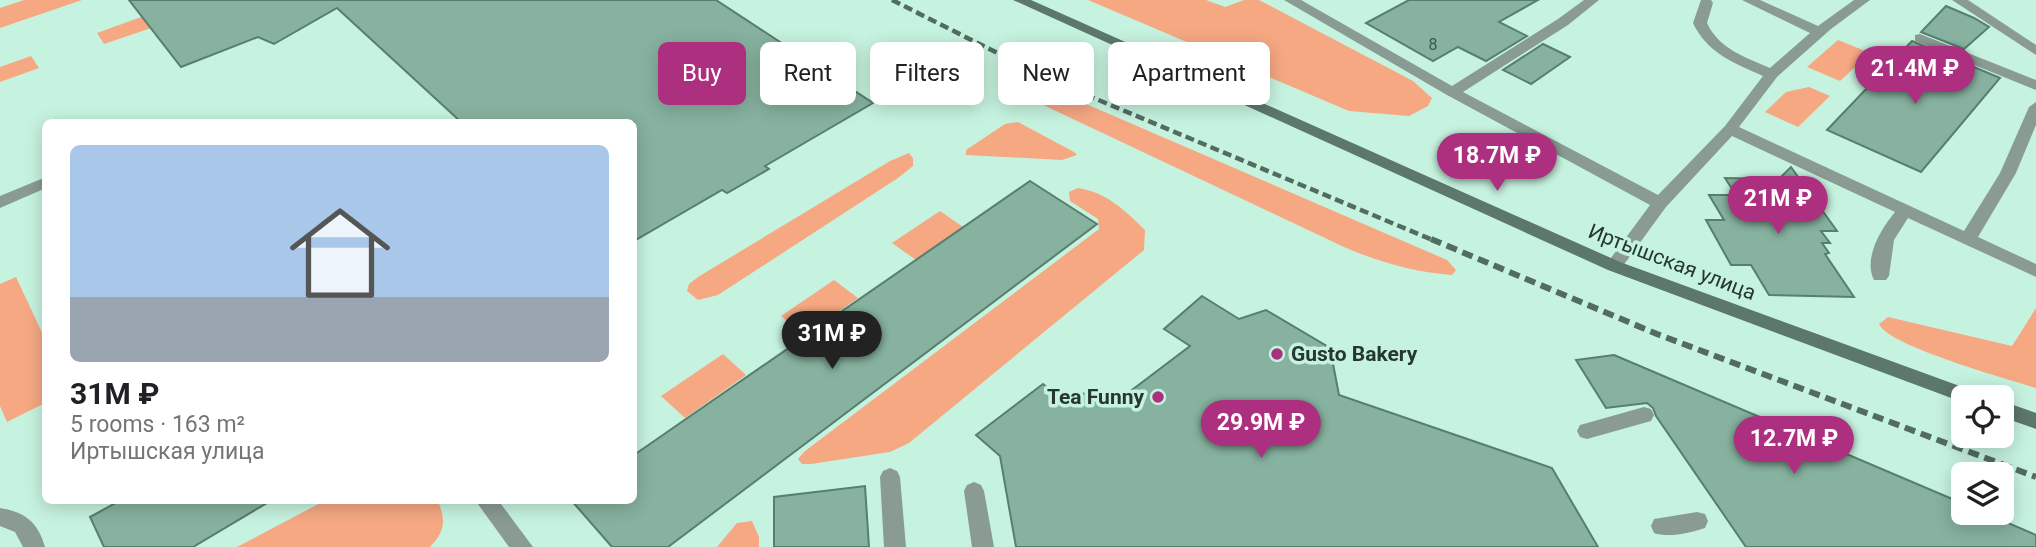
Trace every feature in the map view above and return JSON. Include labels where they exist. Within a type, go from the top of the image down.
[{"type":"main road","name":"Иртышская улица","points":[[1020,0],[1614,266],[1951,390]]},
{"type":"main road","points":[[2014,413],[2036,421]]},
{"type":"lane","points":[[1291,0],[1452,92],[1660,204]]},
{"type":"lane","points":[[1307,9],[1325,0]]},
{"type":"lane","points":[[1452,92],[1592,0]]},
{"type":"lane","points":[[1749,0],[1820,32]]},
{"type":"lane","points":[[1614,266],[1660,204],[1730,129],[1772,74],[1820,32],[1863,0]]},
{"type":"lane","points":[[1959,0],[2036,51]]},
{"type":"lane","points":[[1706,3],[1700,23],[1709,41],[1772,74]]},
{"type":"lane","points":[[1920,38],[2003,70],[2036,86]]},
{"type":"lane","points":[[1968,239],[2029,139],[2036,107]]},
{"type":"lane","points":[[1730,129],[2036,271]]},
{"type":"lane","points":[[0,202],[42,185]]},
{"type":"lane","points":[[1880,276],[1880,251],[1884,238],[1906,210]]},
{"type":"lane","points":[[1587,431],[1644,415]]},
{"type":"lane","points":[[890,477],[895,547]]},
{"type":"lane","points":[[974,491],[983,547]]},
{"type":"lane","points":[[488,504],[522,547]]},
{"type":"lane","points":[[0,517],[18,520],[31,534],[34,547]]},
{"type":"lane","points":[[1662,526],[1697,520]]},
{"type":"shaded area","points":[[24,0],[82,0],[0,28],[0,8]]},
{"type":"shaded area","points":[[1088,0],[1206,0],[1225,7],[1244,0],[1259,0],[1413,81],[1432,98],[1428,106],[1409,116],[1349,111],[1270,77],[1270,42],[1187,42]]},
{"type":"shaded area","points":[[155,12],[163,24],[104,44],[97,33]]},
{"type":"shaded area","points":[[1838,40],[1870,53],[1840,81],[1807,67]]},
{"type":"shaded area","points":[[31,56],[39,68],[0,82],[0,67]]},
{"type":"shaded area","points":[[1809,87],[1830,96],[1798,127],[1765,112],[1786,92]]},
{"type":"shaded area","points":[[1043,105],[1088,105],[1447,260],[1456,270],[1452,275],[1410,269],[1344,247]]},
{"type":"shaded area","points":[[1018,122],[1077,155],[1062,160],[966,155],[966,150],[1005,124]]},
{"type":"shaded area","points":[[909,153],[913,158],[913,166],[898,178],[718,295],[698,300],[687,291],[689,284],[698,277],[890,161]]},
{"type":"shaded area","points":[[1078,188],[1115,203],[1145,230],[1144,250],[909,443],[890,452],[802,464],[798,459],[805,451],[1099,229],[1098,219],[1070,201],[1069,192]]},
{"type":"shaded area","points":[[940,211],[963,227],[916,260],[892,243]]},
{"type":"shaded area","points":[[16,277],[42,333],[42,404],[7,422],[0,406],[0,284]]},
{"type":"shaded area","points":[[834,280],[858,298],[804,336],[781,316]]},
{"type":"shaded area","points":[[2036,308],[2036,388],[1925,352],[1887,333],[1879,324],[1888,317],[2012,346]]},
{"type":"shaded area","points":[[723,354],[746,375],[685,418],[661,396]]},
{"type":"shaded area","points":[[318,504],[439,504],[442,514],[443,526],[430,547],[237,547]]},
{"type":"shaded area","points":[[752,521],[759,537],[759,547],[717,547],[737,523]]},
{"type":"building","points":[[129,0],[716,0],[780,42],[760,42],[760,105],[856,105],[856,92],[870,101],[870,105],[765,166],[769,169],[727,193],[722,190],[637,239],[637,119],[458,119],[337,8],[274,44],[258,37],[181,67]]},
{"type":"building","points":[[1409,0],[1538,0],[1499,22],[1527,36],[1486,61],[1458,47],[1433,61],[1366,23]]},
{"type":"building","points":[[1946,6],[1989,27],[1964,49],[1921,32]]},
{"type":"building","points":[[1912,41],[2000,78],[1921,172],[1827,130]]},
{"type":"building","points":[[1543,44],[1570,57],[1531,84],[1503,70]]},
{"type":"building","points":[[1791,167],[1837,231],[1821,231],[1830,243],[1822,243],[1829,253],[1825,254],[1854,297],[1769,295],[1751,265],[1731,265],[1706,220],[1724,220],[1709,195],[1736,195],[1725,178],[1779,179]]},
{"type":"building","points":[[1030,181],[1097,224],[668,547],[612,547],[574,504],[637,504],[637,453]]},
{"type":"building","points":[[1202,296],[1239,319],[1266,310],[1330,348],[1339,395],[1552,468],[1598,547],[1016,547],[1000,456],[976,435],[1043,384],[1058,396],[1102,392],[1116,402],[1190,346],[1164,329]]},
{"type":"building","points":[[1614,355],[1951,498],[1951,525],[2013,525],[2036,535],[2036,547],[1746,547],[1653,408],[1647,403],[1606,408],[1576,360]]},
{"type":"building","points":[[865,486],[869,547],[774,547],[774,497]]},
{"type":"building","points":[[114,504],[265,504],[193,547],[104,547],[90,517]]},
{"type":"railway","points":[[892,0],[1053,81],[1435,241]]},
{"type":"railway","points":[[1431,239],[1657,334],[2036,477]]},
{"type":"place","name":"Gusto Bakery","points":[[1277,354]]},
{"type":"place","name":"Tea Funny","points":[[1158,397]]}]
